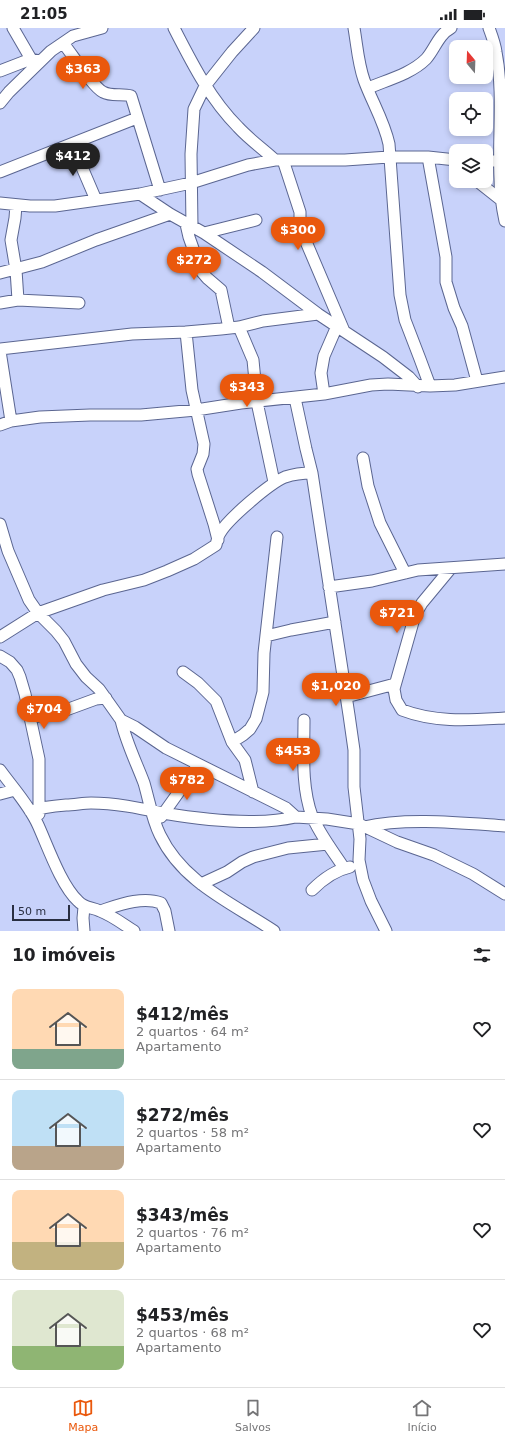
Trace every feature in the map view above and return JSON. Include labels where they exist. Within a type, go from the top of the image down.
[{"type":"street","points":[[12,28],[35,60]]},
{"type":"street","points":[[0,71],[35,60],[63,43],[75,32],[102,28]]},
{"type":"street","points":[[174,28],[205,86],[238,128],[279,160],[300,212],[300,224],[304,237],[341,329]]},
{"type":"street","points":[[254,28],[232,52],[205,86],[196,104],[193,119],[191,154],[189,237],[201,271],[221,290],[234,327],[253,360],[257,402],[274,482]]},
{"type":"street","points":[[354,28],[359,61],[368,88],[386,131],[389,144],[400,295],[405,320],[430,386]]},
{"type":"street","points":[[368,88],[416,67],[426,58],[446,30],[451,28]]},
{"type":"street","points":[[489,28],[496,51],[499,70],[502,159],[501,200],[505,221]]},
{"type":"street","points":[[63,43],[98,89],[108,94],[126,94],[131,96],[160,190]]},
{"type":"street","points":[[0,103],[35,60]]},
{"type":"street","points":[[0,172],[137,118]]},
{"type":"street","points":[[72,144],[96,200]]},
{"type":"street","points":[[0,203],[55,206],[140,194],[191,183],[248,165],[279,160],[345,160],[389,157],[428,157],[449,159]]},
{"type":"street","points":[[428,157],[446,257],[446,282],[454,308],[462,326],[477,381]]},
{"type":"street","points":[[486,188],[501,200]]},
{"type":"street","points":[[140,194],[189,226],[204,233],[262,272],[318,314],[383,357],[418,387]]},
{"type":"street","points":[[16,205],[11,240],[16,270],[18,300]]},
{"type":"street","points":[[0,273],[42,262],[96,240],[170,214]]},
{"type":"street","points":[[204,233],[256,220]]},
{"type":"street","points":[[0,303],[18,300],[79,303]]},
{"type":"street","points":[[11,421],[0,350],[132,334],[186,332],[234,327],[263,321],[318,314]]},
{"type":"street","points":[[324,394],[321,373],[324,356],[341,329]]},
{"type":"street","points":[[186,332],[192,390],[204,444],[203,454],[197,469],[218,540]]},
{"type":"street","points":[[0,425],[11,421],[40,417],[141,415],[196,410],[324,394],[372,385],[388,384],[418,387],[454,385],[505,377]]},
{"type":"street","points":[[295,398],[312,473],[354,750],[356,804],[362,826],[360,866],[363,880],[371,901],[386,931]]},
{"type":"street","points":[[363,458],[368,486],[380,523],[405,573]]},
{"type":"street","points":[[0,637],[38,613],[104,590],[144,580],[168,571],[206,553],[216,545],[219,534],[227,524],[274,482],[296,474],[312,473]]},
{"type":"street","points":[[0,524],[13,565],[29,600],[38,613],[64,641],[76,664],[106,698],[121,720],[128,744],[143,781],[156,824],[162,839],[175,860],[215,896],[274,931]]},
{"type":"street","points":[[232,742],[250,729],[256,718],[264,686],[264,653],[277,537]]},
{"type":"street","points":[[329,587],[372,581],[418,570],[505,564]]},
{"type":"street","points":[[451,568],[422,603],[415,615],[395,684],[394,689],[396,700],[402,710],[409,713],[443,720],[505,718]]},
{"type":"street","points":[[266,636],[335,622]]},
{"type":"street","points":[[0,656],[10,662],[20,677],[26,694],[38,760],[35,810],[38,824],[47,848],[66,885],[76,900],[84,907],[100,911],[134,931]]},
{"type":"street","points":[[183,672],[198,683],[216,701],[232,742],[245,760],[253,792]]},
{"type":"street","points":[[346,697],[395,684]]},
{"type":"street","points":[[30,718],[66,710],[96,699],[106,698]]},
{"type":"street","points":[[121,720],[135,727],[166,748],[286,808],[296,817]]},
{"type":"street","points":[[304,720],[303,759],[307,798],[313,818],[344,868]]},
{"type":"street","points":[[156,824],[198,765]]},
{"type":"street","points":[[0,770],[15,790],[35,810]]},
{"type":"street","points":[[0,794],[15,790]]},
{"type":"street","points":[[35,810],[90,803],[109,804],[164,813],[236,821],[282,820],[296,817],[328,819],[362,826],[397,842],[434,855],[473,874],[505,894]]},
{"type":"street","points":[[362,826],[400,822],[436,822],[505,826]]},
{"type":"street","points":[[201,884],[227,872],[253,856],[288,848],[328,844]]},
{"type":"street","points":[[312,890],[321,881],[344,868],[360,866]]},
{"type":"street","points":[[100,911],[128,903],[152,900],[161,903],[166,911],[169,931]]},
{"type":"street","points":[[84,907],[84,931]]}]
